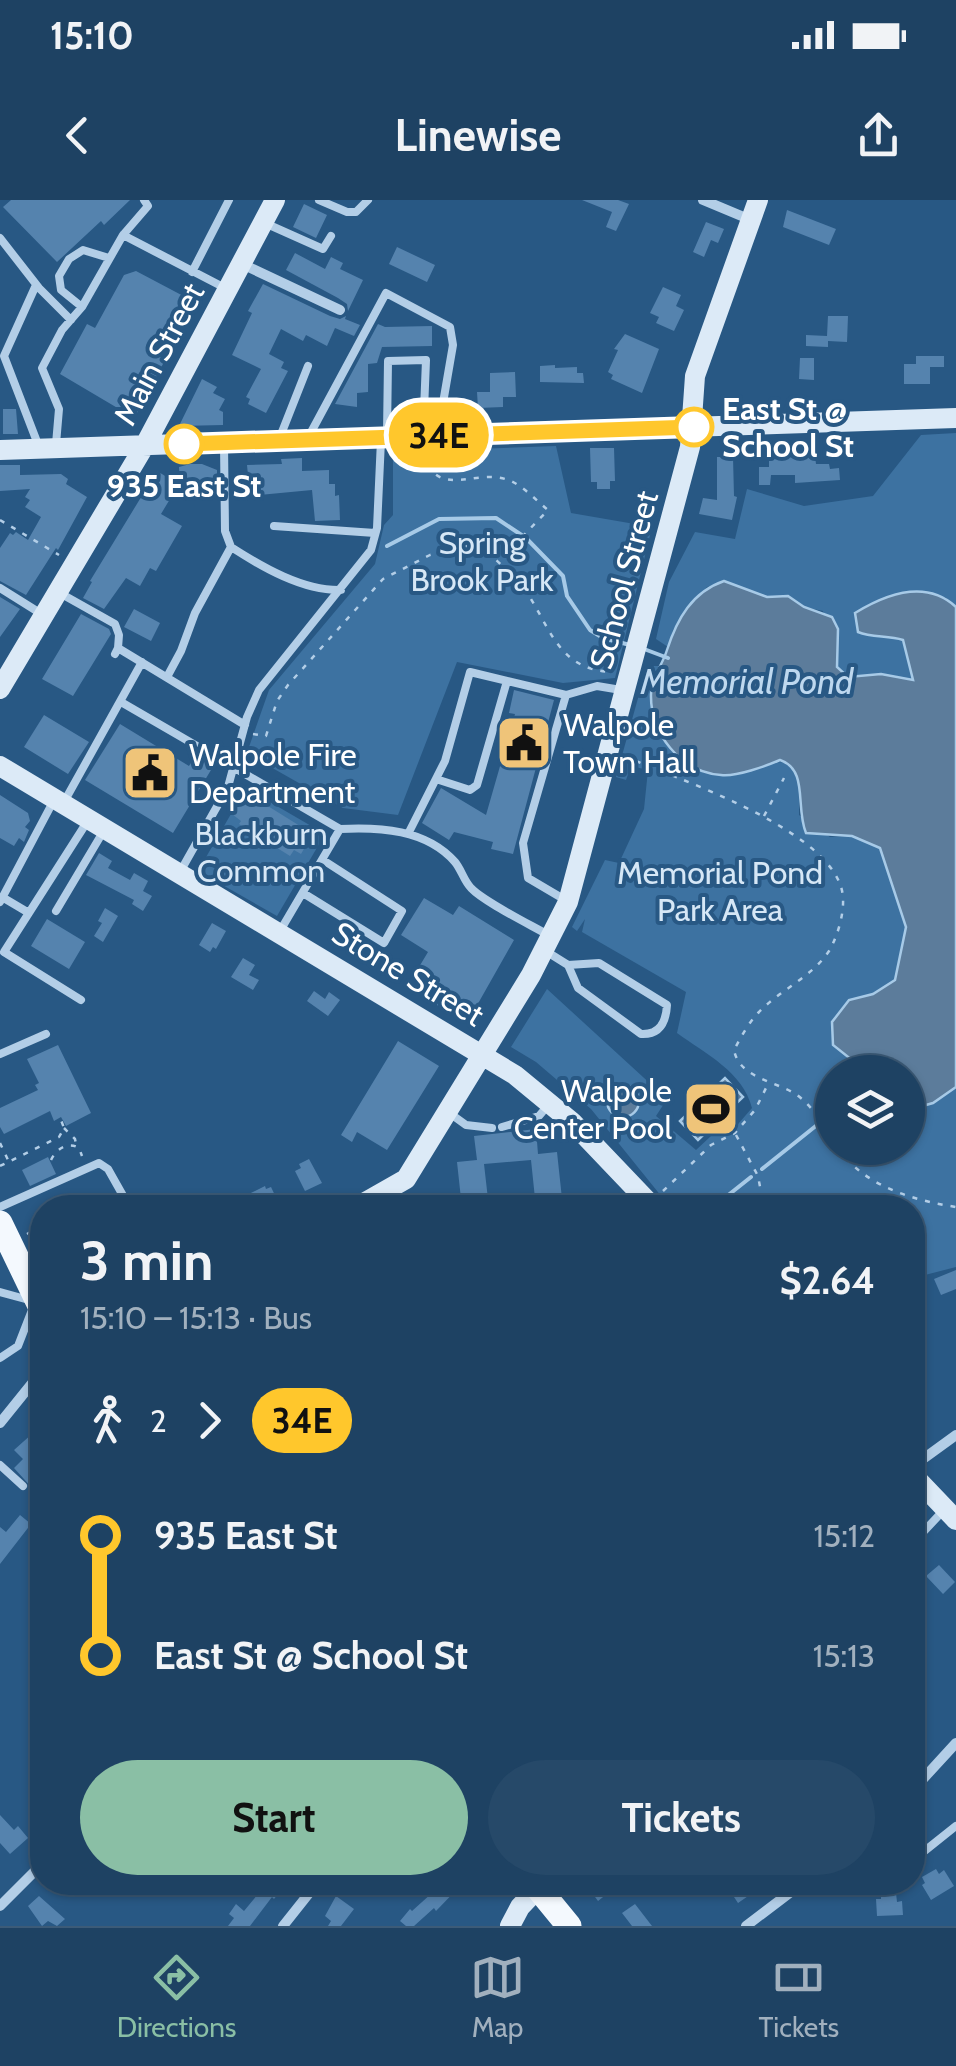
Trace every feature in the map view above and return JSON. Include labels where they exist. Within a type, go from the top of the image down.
[{"type":"main road","points":[[9,1238],[30,1282]]},
{"type":"main road","points":[[543,1895],[569,1926]]},
{"type":"street","name":"Main Street","points":[[0,689],[145,446],[274,200]]},
{"type":"street","points":[[704,200],[755,210]]},
{"type":"street","name":"School Street","points":[[378,1195],[406,1179],[484,1055],[568,902],[694,427],[695,376],[755,210]]},
{"type":"street","points":[[241,264],[340,310]]},
{"type":"street","points":[[0,450],[384,437],[427,440],[956,418]]},
{"type":"street","name":"Stone Street","points":[[0,766],[484,1055],[550,1102],[649,1195]]},
{"type":"street","points":[[0,1423],[30,1386]]},
{"type":"street","points":[[925,1460],[956,1435]]},
{"type":"street","points":[[925,1485],[951,1514]]},
{"type":"street","points":[[925,1777],[956,1744]]},
{"type":"street","points":[[0,1906],[30,1876]]},
{"type":"street","points":[[283,1926],[308,1895]]},
{"type":"street","points":[[510,1926],[529,1895]]},
{"type":"street","points":[[746,1926],[787,1895]]},
{"type":"lane","points":[[48,448],[59,410],[42,368],[122,235],[148,206],[144,200]]},
{"type":"lane","points":[[192,272],[229,200]]},
{"type":"lane","points":[[319,200],[346,212],[356,212],[368,200]]},
{"type":"lane","points":[[263,222],[323,249],[331,236]]},
{"type":"lane","points":[[122,235],[228,289]]},
{"type":"lane","points":[[0,238],[36,285],[71,320]]},
{"type":"lane","points":[[82,307],[62,290],[59,276],[83,250],[109,258]]},
{"type":"lane","points":[[36,285],[4,356],[48,448]]},
{"type":"lane","points":[[306,440],[386,294],[450,327],[453,345],[427,440]]},
{"type":"lane","points":[[180,872],[236,767],[253,699],[371,550],[388,362],[426,360],[427,440]]},
{"type":"lane","points":[[278,441],[308,366]]},
{"type":"lane","points":[[224,443],[225,531],[231,547],[262,567],[328,590],[341,590]]},
{"type":"lane","points":[[274,526],[375,533]]},
{"type":"lane","points":[[167,676],[231,547]]},
{"type":"lane","points":[[0,588],[44,615]]},
{"type":"lane","points":[[58,592],[116,624],[117,651],[167,676],[244,728]]},
{"type":"lane","points":[[29,913],[1,899],[142,662]]},
{"type":"lane","points":[[408,834],[445,761],[470,672],[566,694],[625,677]]},
{"type":"lane","points":[[436,779],[470,790],[477,785],[507,680]]},
{"type":"lane","points":[[566,694],[523,843],[523,858],[528,878],[568,902]]},
{"type":"lane","points":[[121,702],[340,829],[378,828],[408,834],[435,846],[454,862],[472,889],[548,944],[568,965],[578,988],[641,1034],[651,1034],[666,1020],[666,1005],[599,963],[568,965]]},
{"type":"lane","points":[[56,911],[97,823]]},
{"type":"lane","points":[[81,1000],[2,951],[97,823]]},
{"type":"lane","points":[[280,931],[340,829]]},
{"type":"lane","points":[[304,893],[384,943],[402,911],[323,860]]},
{"type":"lane","points":[[0,1054],[46,1034]]},
{"type":"lane","points":[[448,1112],[466,1125],[497,1127],[539,1116],[550,1102]]},
{"type":"lane","points":[[0,1207],[99,1163],[108,1169],[123,1195]]},
{"type":"lane","points":[[0,1292],[30,1300]]},
{"type":"lane","points":[[0,1358],[18,1346],[30,1324]]},
{"type":"lane","points":[[0,1464],[23,1486]]},
{"type":"lane","points":[[925,1534],[951,1514]]},
{"type":"lane","points":[[925,1851],[956,1826]]},
{"type":"path","points":[[427,440],[430,471],[441,478],[510,481],[548,510],[498,562]]},
{"type":"path","points":[[0,520],[74,564]]},
{"type":"path","points":[[244,728],[266,736],[288,685],[383,579],[430,555],[457,547],[478,545],[498,562],[520,584],[559,647],[576,662],[625,677]]},
{"type":"path","points":[[609,750],[764,817],[794,835],[822,859],[840,883],[842,898],[836,937],[825,957],[758,1013],[734,1050],[742,1068],[794,1093],[815,1113]]},
{"type":"path","points":[[764,817],[784,778]]},
{"type":"path","points":[[663,1195],[710,1144],[735,1134],[756,1110],[769,1082]]},
{"type":"path","points":[[62,1120],[87,1166]]},
{"type":"path","points":[[0,1166],[55,1140],[64,1128]]},
{"type":"path","points":[[735,1134],[758,1176],[762,1195]]},
{"type":"path","points":[[0,1144],[9,1162]]},
{"type":"path","points":[[51,1160],[58,1149],[76,1146]]},
{"type":"path","points":[[852,1165],[872,1180],[907,1195]]},
{"type":"path","points":[[925,1200],[956,1207]]},
{"type":"green space","points":[[956,433],[956,607],[945,597],[868,636],[903,640],[913,681],[881,674],[848,677],[837,668],[823,611],[804,607],[788,596],[767,597],[725,582],[707,587],[673,630],[668,647],[656,639],[669,582],[695,532],[735,539],[747,489],[804,506],[873,496],[921,435]]},
{"type":"green space","name":"Spring Brook Park","points":[[556,446],[571,513],[652,527],[615,678],[563,683],[457,662],[398,815],[343,808],[253,757],[249,747],[269,690],[375,564],[384,525],[393,515],[393,452]]},
{"type":"green space","name":"Memorial Pond Park Area","points":[[647,666],[659,666],[651,697],[656,725],[736,774],[780,762],[789,764],[798,775],[799,815],[830,837],[852,836],[880,848],[906,927],[895,980],[873,994],[848,1000],[848,1055],[815,1055],[815,1165],[925,1165],[925,1105],[956,1087],[956,1267],[925,1275],[925,1195],[660,1195],[591,1109],[536,1062],[511,1047],[547,989],[667,1099],[656,1116],[696,1150],[711,1136],[732,1131],[752,1108],[732,1074],[677,1033],[686,992],[582,932],[585,919],[577,931],[572,927],[605,860],[619,863],[644,809],[648,770],[631,766],[626,780],[616,777]]},
{"type":"green space","name":"Blackburn Common","points":[[246,788],[325,834],[277,916],[198,871]]},
{"type":"water","name":"Memorial Pond","points":[[724,581],[767,597],[788,596],[804,607],[832,617],[838,629],[837,667],[848,677],[881,674],[913,680],[903,640],[858,632],[855,613],[906,592],[932,593],[956,607],[956,1087],[933,1103],[925,1105],[925,1055],[846,1055],[833,1045],[832,1022],[849,1000],[873,994],[895,980],[906,927],[880,848],[852,836],[806,833],[798,781],[789,765],[780,760],[735,774],[706,772],[693,767],[670,748],[656,723],[651,694],[655,676],[687,608]]},
{"type":"water","name":"Walpole Center Pool","points":[[725,1078],[743,1097],[698,1140],[680,1121]]},
{"type":"water","points":[[623,1085],[635,1089],[639,1101],[635,1113],[623,1117],[611,1113],[607,1101],[611,1089]]},
{"type":"building","points":[[11,200],[130,200],[57,262],[3,207]]},
{"type":"building","points":[[582,200],[618,200],[629,204],[616,231],[606,227],[612,212]]},
{"type":"building","points":[[304,204],[327,215],[316,238],[293,227]]},
{"type":"building","points":[[787,210],[836,229],[829,245],[783,227]]},
{"type":"building","points":[[706,222],[724,229],[718,243],[711,240],[704,257],[693,252]]},
{"type":"building","points":[[397,247],[435,265],[427,282],[389,264]]},
{"type":"building","points":[[295,253],[325,269],[331,257],[343,263],[340,269],[363,280],[348,311],[347,304],[338,298],[286,270]]},
{"type":"building","points":[[136,271],[189,299],[192,309],[136,415],[131,416],[60,374],[87,324],[95,328],[124,275]]},
{"type":"building","points":[[263,284],[330,316],[346,316],[345,319],[360,325],[354,336],[335,328],[327,346],[306,335],[303,341],[281,329],[269,354],[284,362],[281,368],[288,371],[266,413],[248,404],[250,399],[246,397],[261,369],[232,355]]},
{"type":"building","points":[[663,287],[681,295],[676,306],[684,310],[674,331],[656,323],[659,317],[650,313]]},
{"type":"building","points":[[828,316],[848,316],[847,342],[828,341],[828,347],[806,346],[806,335],[827,336]]},
{"type":"building","points":[[378,324],[432,326],[432,346],[382,347],[377,363],[368,364],[368,392],[357,393],[357,407],[335,404]]},
{"type":"building","points":[[625,334],[659,349],[642,393],[611,379],[613,375],[608,372],[618,350],[614,349]]},
{"type":"building","points":[[916,356],[944,356],[944,367],[930,367],[930,384],[904,384],[904,364],[916,364]]},
{"type":"building","points":[[800,358],[814,358],[814,380],[799,379]]},
{"type":"building","points":[[540,366],[577,367],[577,373],[583,373],[584,383],[540,382]]},
{"type":"building","points":[[515,372],[516,397],[503,397],[503,407],[478,408],[477,392],[490,392],[490,373]]},
{"type":"building","points":[[202,379],[217,387],[213,393],[225,399],[219,410],[223,412],[223,425],[179,426]]},
{"type":"building","points":[[3,409],[16,409],[18,434],[3,434]]},
{"type":"building","points":[[590,448],[614,448],[615,481],[610,481],[610,489],[597,489],[597,482],[591,482]]},
{"type":"building","points":[[769,454],[815,456],[816,464],[839,468],[840,480],[795,483],[795,475],[771,475],[770,485],[759,485],[759,467],[769,467]]},
{"type":"building","points":[[717,457],[733,457],[737,497],[732,520],[699,514],[703,498],[717,500]]},
{"type":"building","points":[[302,458],[302,471],[329,470],[329,484],[335,484],[335,496],[339,495],[340,520],[315,521],[312,490],[250,496],[247,465],[282,464],[281,459]]},
{"type":"building","points":[[190,464],[217,470],[217,488],[213,488],[213,493],[203,493],[203,497],[173,494],[161,514],[182,526],[156,571],[150,568],[140,586],[126,578],[104,609],[83,598],[157,471],[180,485],[179,467]]},
{"type":"building","points":[[0,465],[20,465],[20,475],[61,474],[68,479],[66,484],[87,497],[58,550],[26,595],[0,581],[0,548],[10,533],[16,532],[28,540],[41,517],[25,507],[30,489],[0,491]]},
{"type":"building","points":[[0,597],[20,609],[0,637]]},
{"type":"building","points":[[134,609],[160,623],[151,641],[124,627]]},
{"type":"building","points":[[81,614],[109,629],[111,634],[73,696],[42,679]]},
{"type":"building","name":"Walpole Town Hall","points":[[514,690],[554,700],[513,854],[491,849],[493,842],[454,832],[449,840],[422,823],[441,788],[486,815],[515,714],[509,713]]},
{"type":"building","points":[[44,715],[89,742],[68,774],[24,747]]},
{"type":"building","name":"Walpole Fire Department","points":[[120,724],[189,766],[196,754],[214,765],[173,833],[85,780]]},
{"type":"building","points":[[0,795],[28,813],[30,821],[25,827],[29,830],[24,842],[19,838],[14,846],[0,838]]},
{"type":"building","points":[[255,798],[308,831],[303,839],[308,842],[301,854],[294,850],[290,856],[239,824],[241,821],[232,814],[240,801],[250,807]]},
{"type":"building","points":[[99,853],[112,861],[108,868],[130,880],[134,873],[148,881],[143,891],[152,896],[143,911],[132,904],[134,900],[86,875]]},
{"type":"building","points":[[424,898],[453,915],[459,906],[514,940],[467,1023],[407,987],[428,952],[401,935]]},
{"type":"building","points":[[105,908],[118,916],[103,942],[94,936]]},
{"type":"building","points":[[47,919],[85,942],[69,969],[31,946]]},
{"type":"building","points":[[212,923],[226,931],[210,952],[199,945]]},
{"type":"building","points":[[243,958],[255,965],[249,975],[259,980],[253,990],[231,977]]},
{"type":"building","points":[[314,991],[325,999],[329,992],[340,1000],[328,1016],[307,1001]]},
{"type":"building","points":[[398,1041],[439,1066],[387,1150],[357,1132],[352,1142],[341,1135]]},
{"type":"building","points":[[58,1045],[91,1113],[66,1126],[61,1117],[54,1121],[50,1111],[4,1134],[0,1108],[38,1090],[35,1085],[39,1083],[27,1059]]},
{"type":"building","points":[[536,1129],[538,1154],[557,1152],[562,1195],[535,1195],[531,1160],[484,1164],[488,1195],[461,1195],[457,1162],[477,1160],[474,1136]]},
{"type":"building","points":[[48,1157],[56,1174],[30,1186],[22,1170]]},
{"type":"building","points":[[309,1159],[322,1183],[305,1191],[295,1171]]},
{"type":"building","points":[[265,1186],[271,1187],[275,1195],[247,1195]]},
{"type":"building","points":[[956,1270],[956,1289],[941,1295],[934,1279]]},
{"type":"building","points":[[30,1436],[30,1486],[14,1468],[23,1459],[14,1450]]},
{"type":"building","points":[[20,1515],[30,1523],[0,1564],[0,1527],[6,1532]]},
{"type":"building","points":[[939,1565],[955,1582],[943,1594],[926,1576]]},
{"type":"building","points":[[0,1815],[28,1838],[10,1854],[0,1843]]},
{"type":"building","points":[[936,1869],[939,1874],[944,1870],[954,1886],[931,1900],[925,1890],[925,1875]]},
{"type":"building","points":[[257,1895],[277,1895],[250,1926],[228,1926],[234,1918],[229,1914],[236,1904],[244,1911]]},
{"type":"building","points":[[430,1895],[451,1895],[436,1911],[434,1908],[414,1926],[406,1926],[400,1921]]},
{"type":"building","points":[[733,1895],[750,1895],[738,1903]]},
{"type":"building","points":[[881,1895],[896,1895],[897,1902],[902,1901],[903,1915],[877,1916],[876,1899],[881,1899]]},
{"type":"building","points":[[39,1896],[65,1919],[57,1926],[48,1921],[42,1926],[28,1906]]},
{"type":"building","points":[[336,1896],[354,1909],[341,1926],[328,1926],[331,1921],[325,1916]]},
{"type":"building","points":[[635,1904],[652,1926],[632,1926],[622,1913]]},
{"type":"waterway","points":[[387,546],[439,519],[496,518],[526,538],[563,576],[567,596],[590,630],[630,645]]},
{"type":"waterway","points":[[644,649],[668,658]]},
{"type":"waterway","points":[[762,1169],[815,1127]]},
{"type":"waterway","points":[[728,1195],[751,1177]]},
{"type":"bus line","name":"34E","points":[[184,444],[694,427]]},
{"type":"place","name":"East St @ School St","points":[[694,427]]},
{"type":"place","name":"935 East St","points":[[184,444]]},
{"type":"place","name":"Walpole Town Hall","points":[[524,743]]},
{"type":"place","name":"Walpole Fire Department","points":[[150,773]]},
{"type":"place","name":"Walpole Center Pool","points":[[711,1109]]}]
